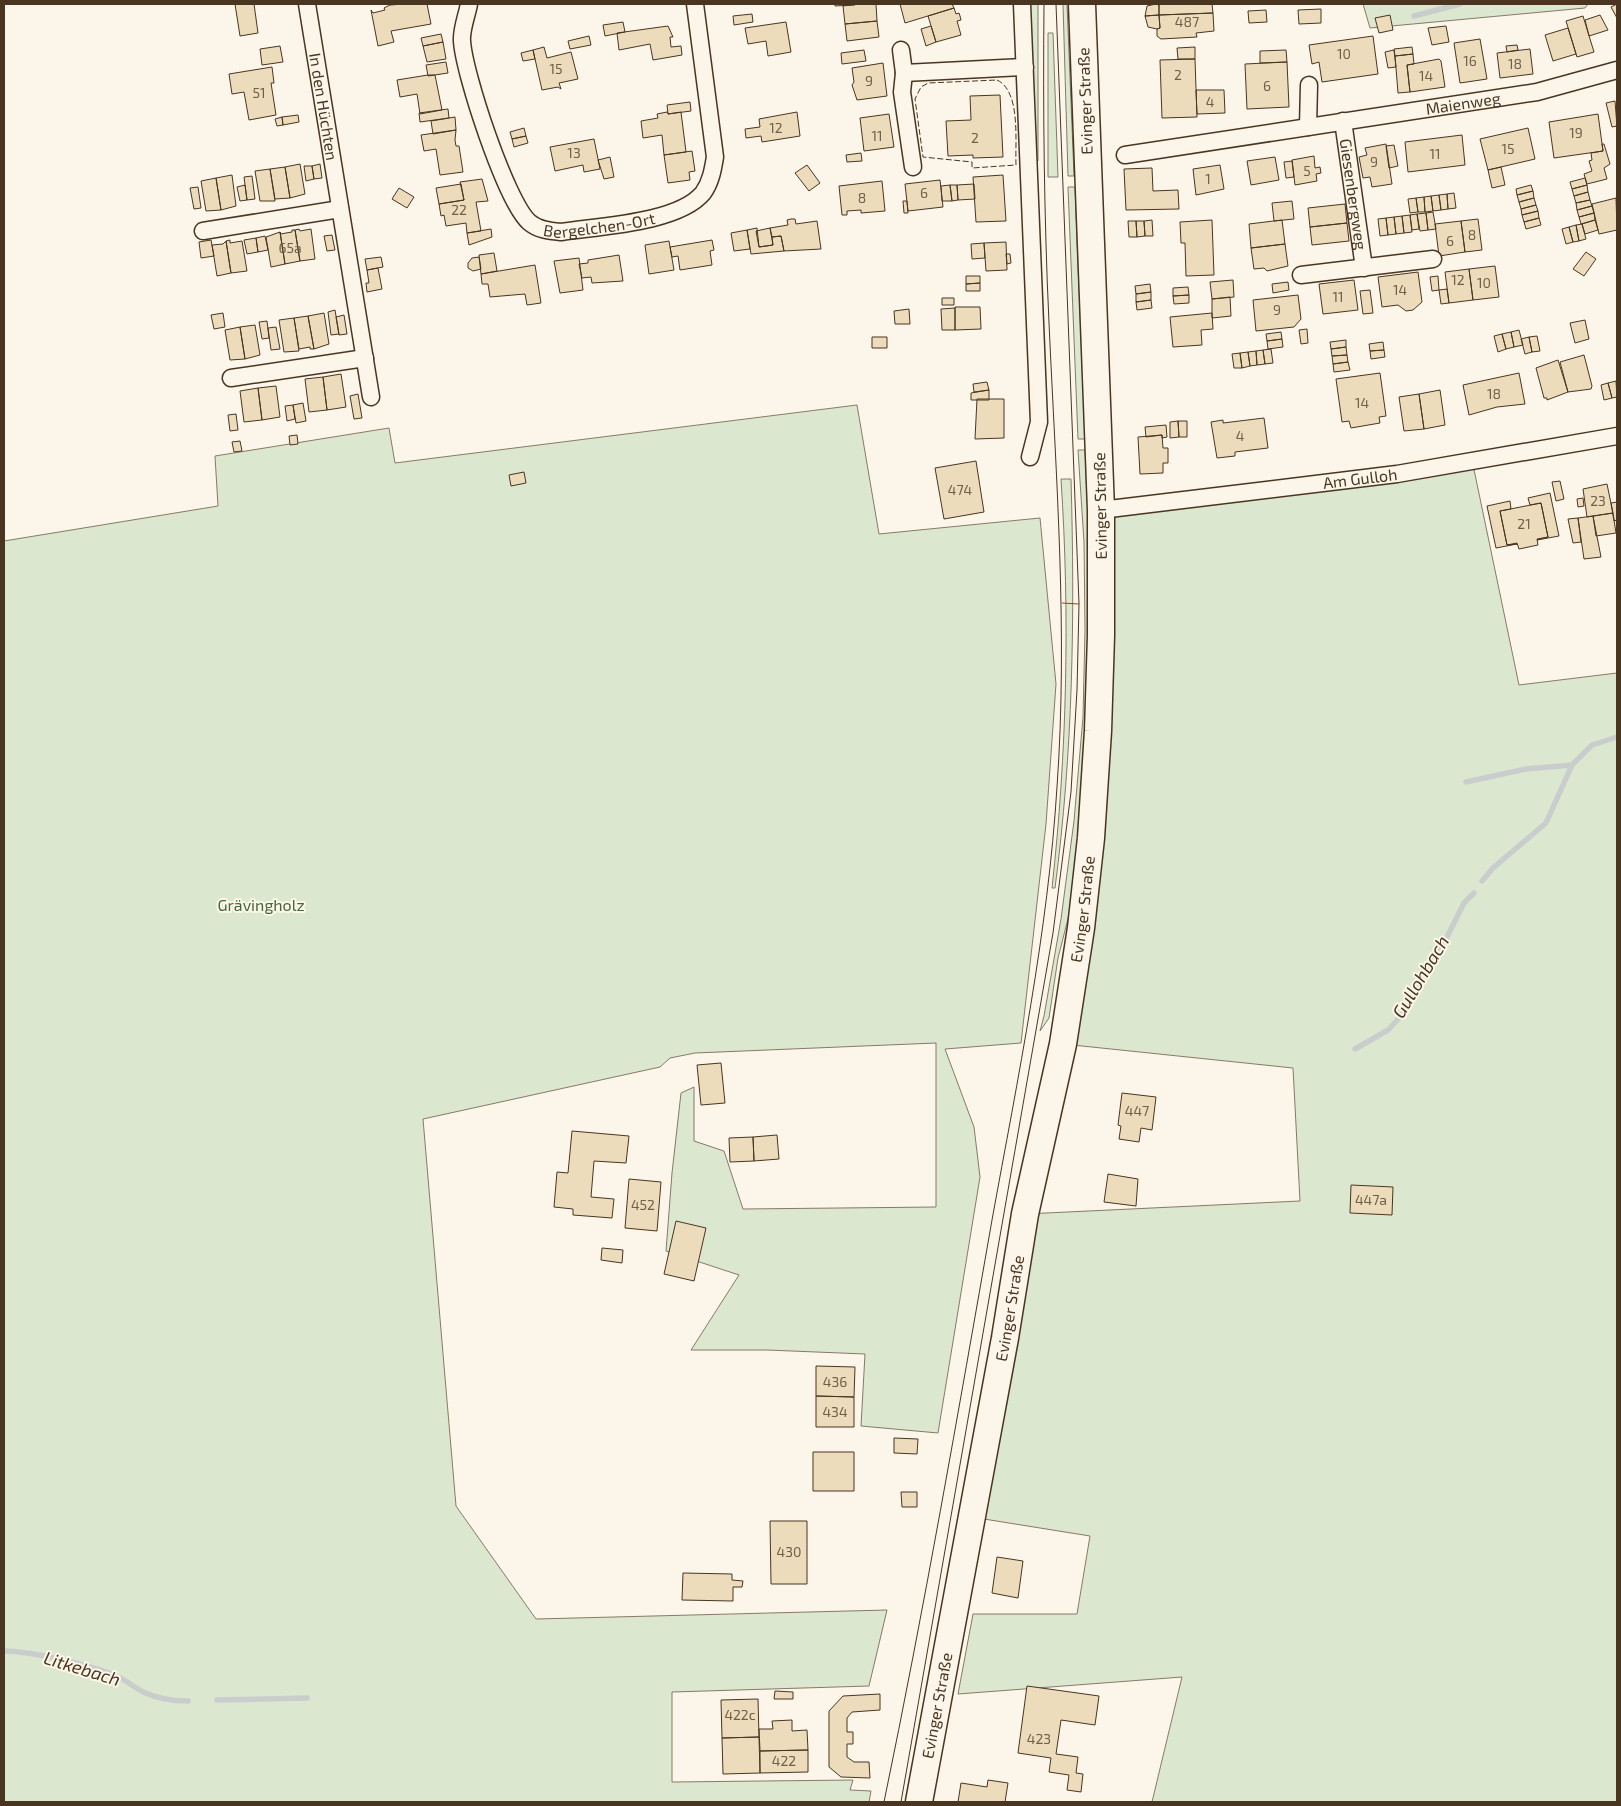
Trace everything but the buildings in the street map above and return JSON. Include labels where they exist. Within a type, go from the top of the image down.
[{"type":"main road","name":"Evinger Straße","points":[[919,1802],[1005,1338],[1025,1214],[1063,1044],[1081,928],[1098,731],[1102,635],[1101,510],[1082,4]]},
{"type":"street","name":"In den Hüchten","points":[[307,4],[371,397]]},
{"type":"street","name":"Bergelchen-Ort","points":[[469,4],[462,40],[478,111],[498,162],[518,208],[530,222],[544,230],[561,232],[668,216],[688,206],[704,192],[713,174],[715,157],[695,4]]},
{"type":"street","points":[[1022,4],[1039,422],[1030,457]]},
{"type":"street","points":[[901,50],[904,73],[902,92],[913,167]]},
{"type":"street","points":[[904,73],[1025,67]]},
{"type":"street","name":"Maienweg","points":[[1125,155],[1537,92],[1584,81],[1617,70]]},
{"type":"street","points":[[1308,127],[1309,85]]},
{"type":"street","name":"Giesenbergweg","points":[[1343,121],[1364,268]]},
{"type":"street","points":[[203,231],[340,209]]},
{"type":"street","name":"Giesenbergweg","points":[[1302,276],[1434,259]]},
{"type":"street","points":[[231,378],[365,358]]},
{"type":"street","name":"Am Gulloh","points":[[1101,510],[1397,474],[1617,436]]},
{"type":"green space","points":[[1030,4],[1038,4],[1038,161],[1036,162]]},
{"type":"green space","points":[[1063,4],[1067,4],[1074,176],[1068,176]]},
{"type":"green space","points":[[1363,4],[1588,4],[1585,8],[1370,28]]},
{"type":"green space","points":[[1048,33],[1053,33],[1058,177],[1048,177]]},
{"type":"green space","points":[[1068,187],[1075,187],[1085,439],[1078,439]]},
{"type":"green space","name":"Grävingholz","points":[[857,405],[879,534],[1040,518],[1056,684],[1046,824],[1021,1043],[945,1049],[974,1127],[980,1177],[938,1433],[861,1426],[865,1354],[767,1350],[691,1350],[739,1275],[666,1251],[681,1093],[694,1087],[694,1141],[724,1151],[743,1209],[936,1207],[936,1043],[695,1053],[670,1058],[660,1067],[423,1119],[456,1506],[536,1619],[887,1610],[869,1686],[672,1692],[672,1782],[853,1780],[850,1790],[871,1791],[869,1802],[4,1802],[4,541],[218,506],[215,456],[389,428],[395,463]]},
{"type":"green space","points":[[1078,450],[1085,450],[1089,542],[1089,718],[1073,899],[1058,958],[1049,1018],[1040,1031],[1061,919],[1074,821],[1083,717],[1085,630],[1084,542]]},
{"type":"green space","points":[[1472,460],[1519,685],[1617,673],[1617,1802],[1152,1802],[1182,1677],[958,1694],[973,1614],[1077,1614],[1090,1536],[984,1519],[1025,1214],[1300,1201],[1293,1068],[1063,1044],[1101,510]]},
{"type":"green space","points":[[1061,479],[1071,479],[1073,582],[1071,684],[1066,786],[1055,888],[1052,888],[1061,786],[1066,684],[1066,582]]},
{"type":"waterway","points":[[1414,16],[1460,4]]},
{"type":"waterway","name":"Gullohbach","points":[[1482,881],[1493,868],[1546,823],[1572,765],[1592,745],[1617,737]]},
{"type":"waterway","points":[[1466,782],[1526,769],[1572,765]]},
{"type":"waterway","name":"Gullohbach","points":[[1355,1049],[1388,1030],[1401,1016],[1444,943],[1464,903],[1474,893]]},
{"type":"waterway","name":"Litkebach","points":[[4,1651],[29,1653],[77,1663],[116,1676],[143,1692],[154,1696],[170,1700],[188,1701]]},
{"type":"waterway","name":"Litkebach","points":[[217,1700],[307,1698]]},
{"type":"tram line","points":[[884,1802],[927,1584],[1022,1058],[1047,896],[1053,841],[1060,729],[1061,613],[1058,497],[1046,243],[1044,4]]},
{"type":"tram line","points":[[901,1802],[1053,933],[1071,792],[1077,690],[1079,604],[1056,4]]},
{"type":"fence","points":[[997,80],[1005,86],[1013,105],[1016,130],[1016,165],[972,168],[972,162],[923,157],[915,99],[921,87],[928,83],[997,80]]},
{"type":"power","points":[[1062,603],[1079,604]]}]
